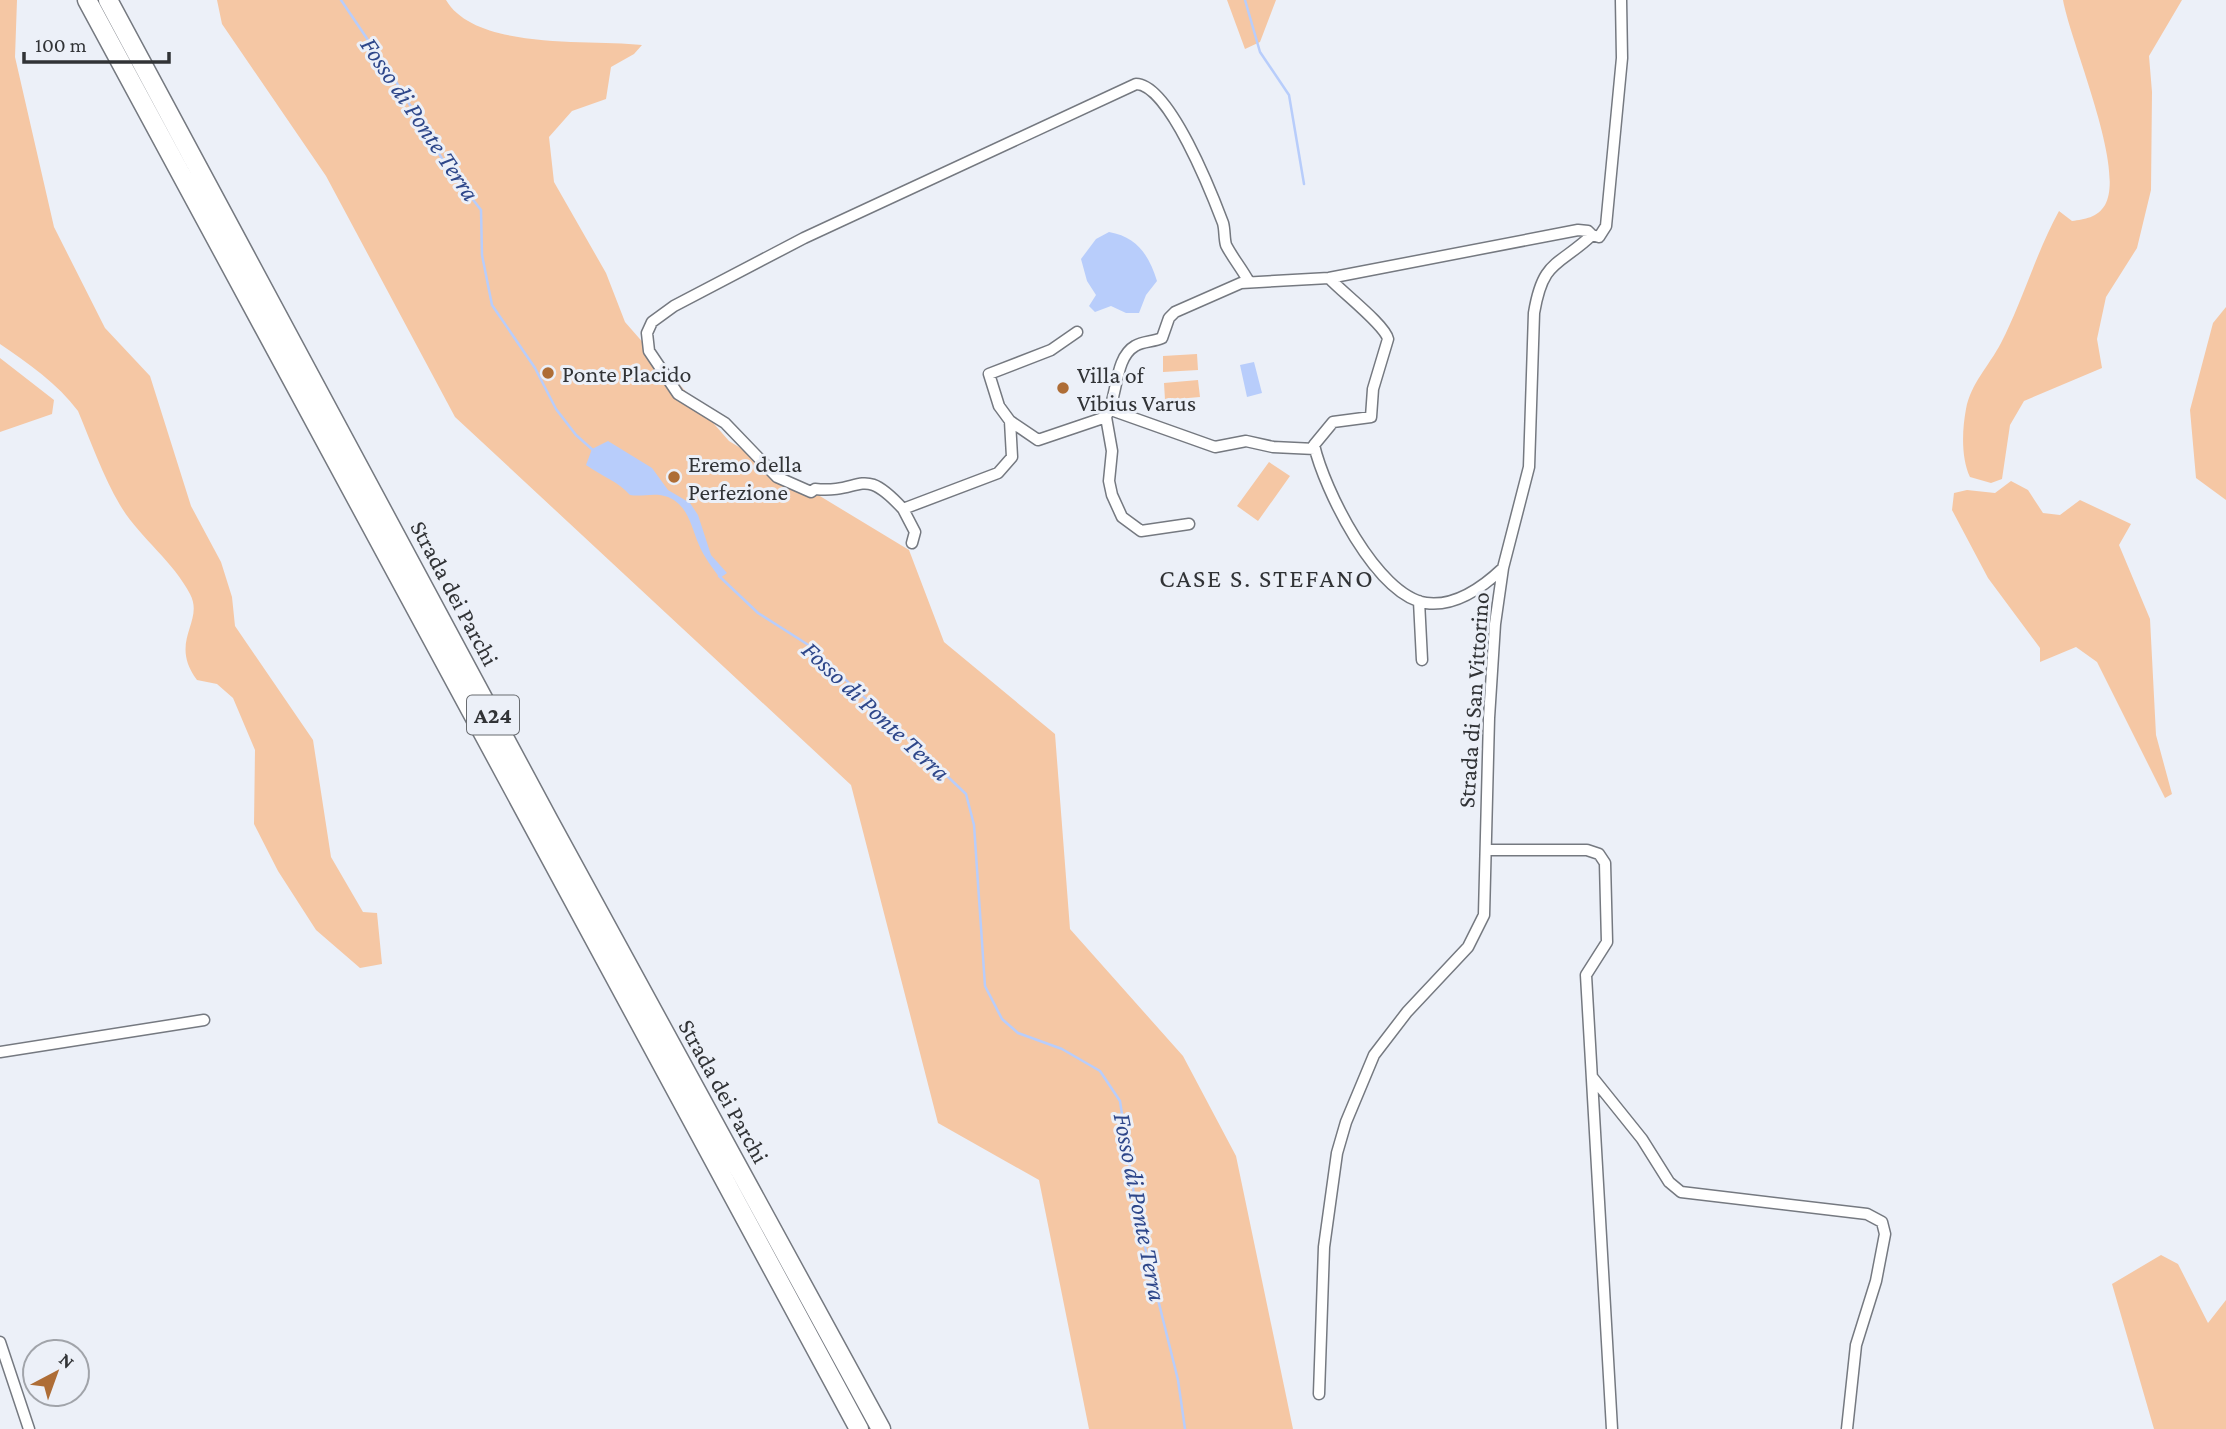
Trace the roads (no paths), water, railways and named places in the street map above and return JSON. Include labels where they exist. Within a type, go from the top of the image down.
[{"type":"highway","name":"Strada dei Parchi","points":[[87,0],[859,1429]]},
{"type":"highway","name":"Strada dei Parchi","points":[[108,0],[549,821],[881,1429]]},
{"type":"street","name":"Strada di San Vittorino","points":[[1319,1394],[1324,1241],[1337,1153],[1346,1122],[1361,1078],[1376,1051],[1407,1012],[1461,954],[1479,929],[1485,907],[1489,704],[1503,568],[1529,467],[1534,325],[1538,292],[1554,262],[1592,235],[1599,237],[1607,219],[1622,58],[1622,0]]},
{"type":"street","points":[[912,543],[915,538],[913,526],[903,509],[883,487],[871,482],[832,491],[816,489],[811,492],[777,477],[725,423],[692,405],[675,390],[649,351],[647,335],[650,325],[670,309],[804,238],[1136,84],[1154,90],[1177,123],[1224,226],[1226,244],[1248,282]]},
{"type":"street","points":[[1189,524],[1141,531],[1122,517],[1109,485],[1112,455],[1108,414],[1122,361],[1137,345],[1162,338],[1169,318],[1175,312],[1248,282],[1329,278],[1578,230],[1588,231],[1592,235]]},
{"type":"street","points":[[1329,278],[1358,308],[1380,323],[1388,340],[1373,388],[1371,417],[1333,422],[1316,441],[1315,449],[1339,512],[1388,578],[1402,592],[1419,601],[1438,603],[1463,596],[1503,568]]},
{"type":"street","points":[[1077,332],[1051,350],[989,374],[995,396],[1010,421],[1038,440],[1108,414],[1215,447],[1246,441],[1273,447],[1315,449]]},
{"type":"street","points":[[903,509],[998,473],[1012,457],[1010,421]]},
{"type":"street","points":[[1419,601],[1422,660]]},
{"type":"street","points":[[1486,850],[1587,850],[1595,852],[1604,860],[1607,942],[1586,975],[1612,1429]]},
{"type":"street","points":[[0,1052],[204,1020]]},
{"type":"street","points":[[1593,1077],[1642,1139],[1671,1184],[1681,1192],[1867,1214],[1882,1222],[1885,1234],[1876,1281],[1857,1340],[1847,1429]]},
{"type":"street","points":[[0,1342],[29,1429]]},
{"type":"water","points":[[1109,232],[1119,234],[1134,243],[1146,255],[1154,272],[1157,281],[1146,295],[1139,313],[1126,313],[1111,306],[1095,312],[1089,306],[1096,295],[1087,281],[1081,259],[1096,239]]},
{"type":"water","points":[[1254,362],[1262,393],[1247,397],[1240,365]]},
{"type":"water","points":[[608,441],[652,468],[668,490],[690,503],[698,515],[711,555],[727,573],[720,578],[711,566],[685,511],[675,501],[658,495],[630,495],[615,482],[586,465],[592,449]]},
{"type":"waterway","name":"Fosso di Ponte Terra","points":[[341,0],[395,80],[444,162],[481,210],[482,255],[492,305],[535,368],[556,409],[576,435],[594,451]]},
{"type":"waterway","points":[[1245,0],[1260,52],[1289,95],[1304,184]]},
{"type":"waterway","name":"Fosso di Ponte Terra","points":[[719,576],[758,613],[810,646],[966,794],[974,825],[985,986],[1002,1019],[1018,1033],[1062,1049],[1100,1071],[1120,1101],[1137,1215],[1178,1380],[1185,1429]]},
{"type":"place","name":"Ponte Placido","points":[[548,373]]},
{"type":"place","name":"Villa of Vibius Varus","points":[[1063,388]]},
{"type":"place","name":"Eremo della Perfezione","points":[[674,477]]},
{"type":"district","name":"CASE S. STEFANO","points":[[1267,578]]}]
